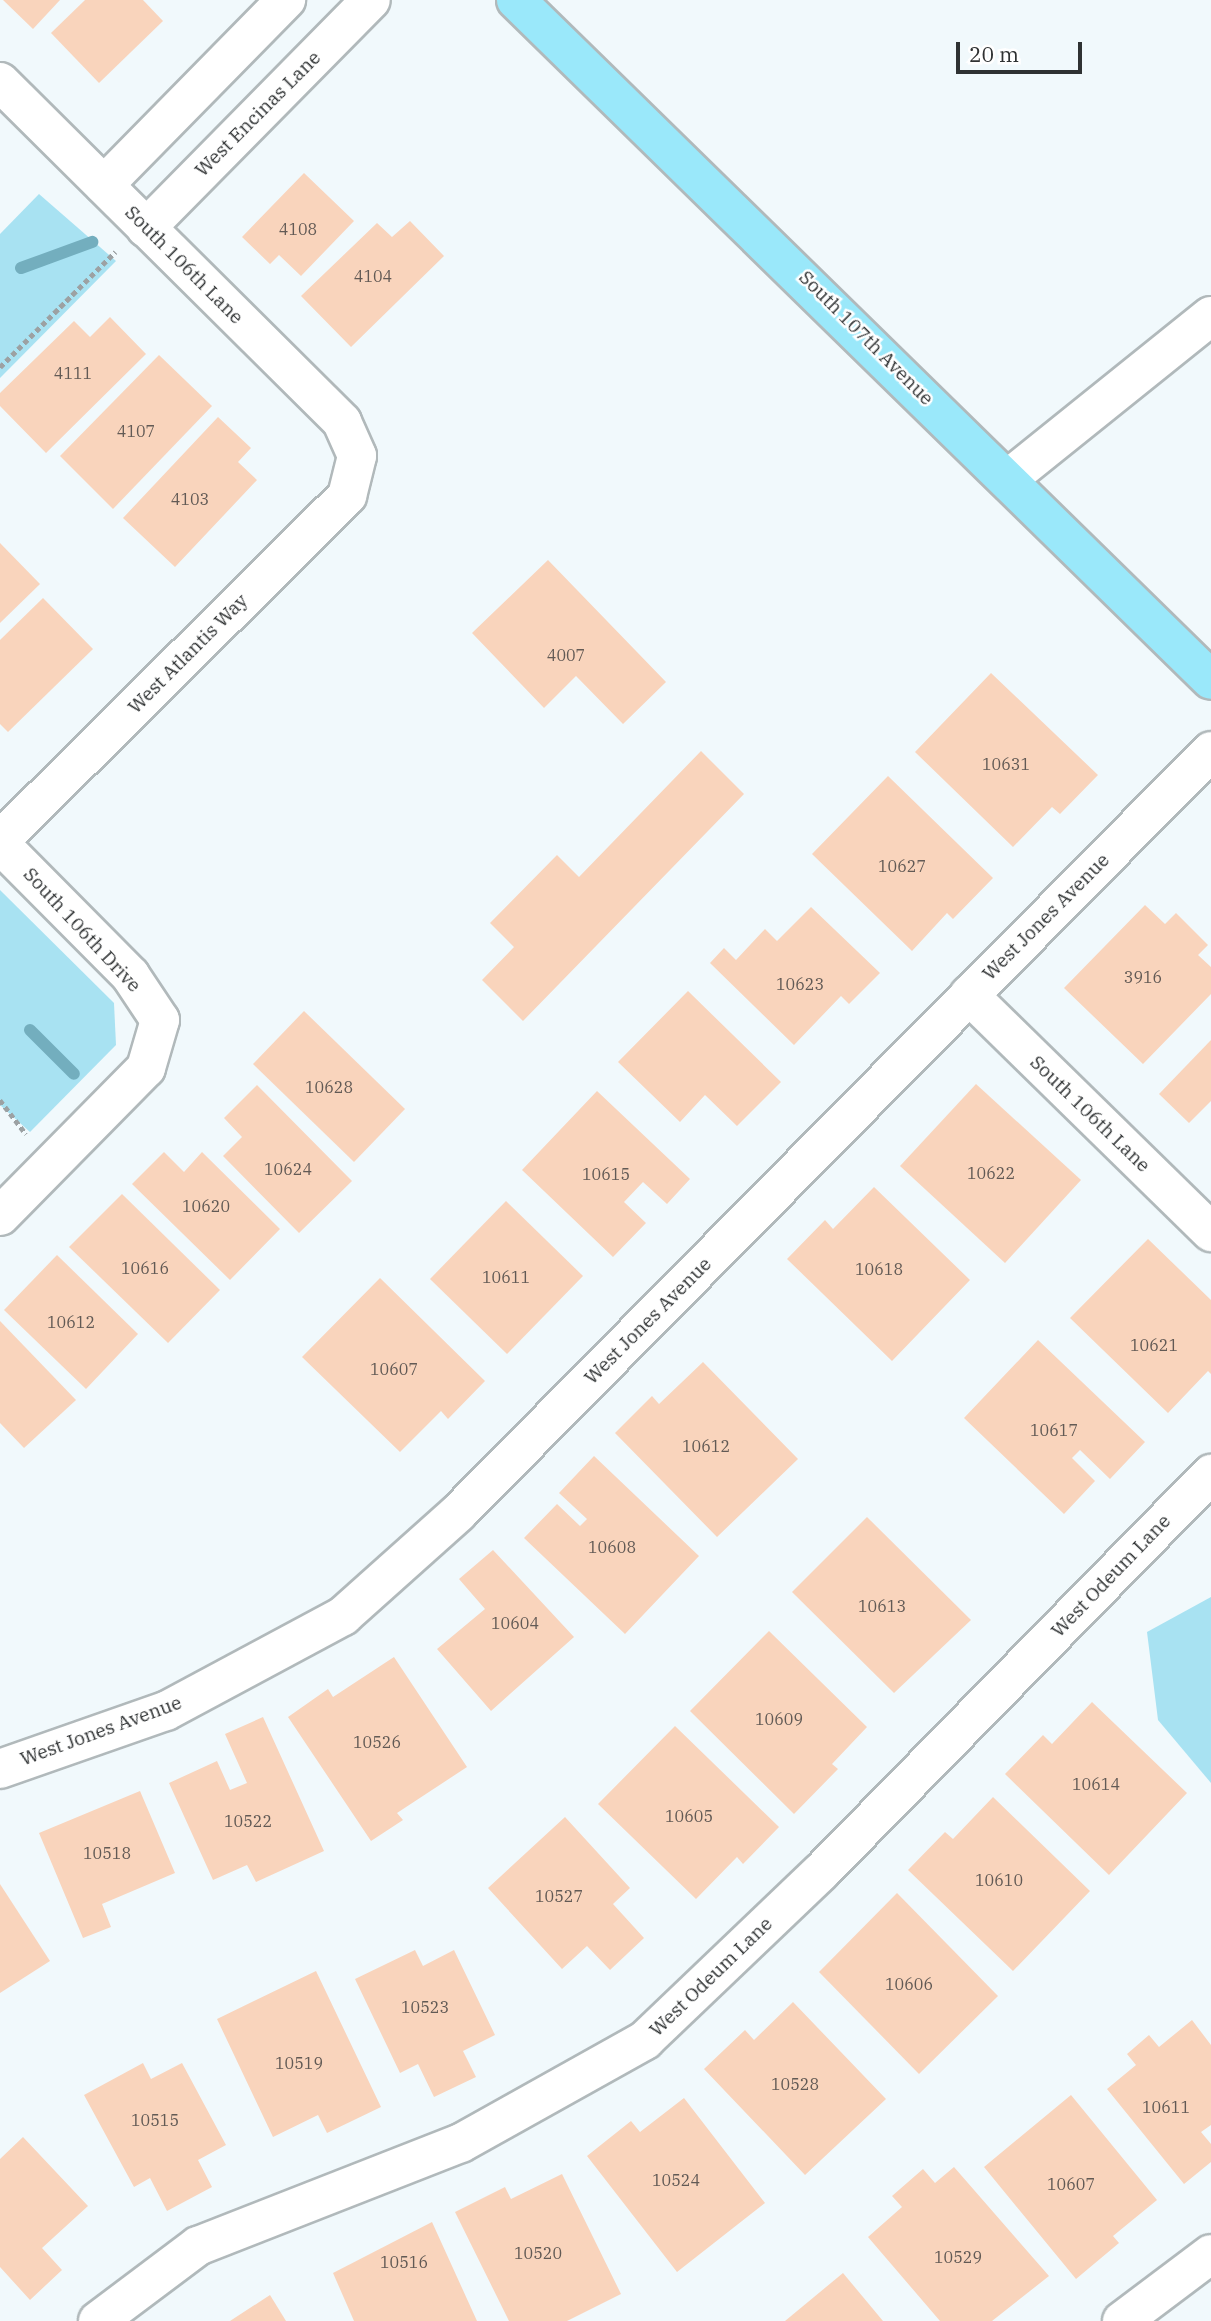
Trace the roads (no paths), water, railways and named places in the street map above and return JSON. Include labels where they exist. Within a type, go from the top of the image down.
[{"type":"main road","name":"South 107th Avenue","points":[[516,0],[1211,680]]},
{"type":"street","points":[[104,185],[286,0]]},
{"type":"street","name":"West Encinas Lane","points":[[146,228],[371,0]]},
{"type":"street","name":"South 106th Lane","points":[[0,82],[342,422],[357,456]]},
{"type":"street","points":[[1008,479],[1211,316]]},
{"type":"street","name":"West Atlantis Way","points":[[0,842],[347,496],[357,456]]},
{"type":"street","name":"West Jones Avenue","points":[[0,1769],[166,1711],[343,1616],[457,1513],[1211,751]]},
{"type":"street","name":"South 106th Drive","points":[[0,842],[130,975],[160,1020],[146,1068],[0,1216]]},
{"type":"street","name":"South 106th Lane","points":[[969,996],[1211,1232]]},
{"type":"street","name":"West Odeum Lane","points":[[98,2321],[198,2246],[461,2143],[645,2040],[820,1873],[1211,1474]]},
{"type":"street","points":[[1122,2321],[1211,2254]]},
{"type":"waterway","points":[[21,268],[92,242]]},
{"type":"waterway","points":[[30,1030],[74,1074]]}]
